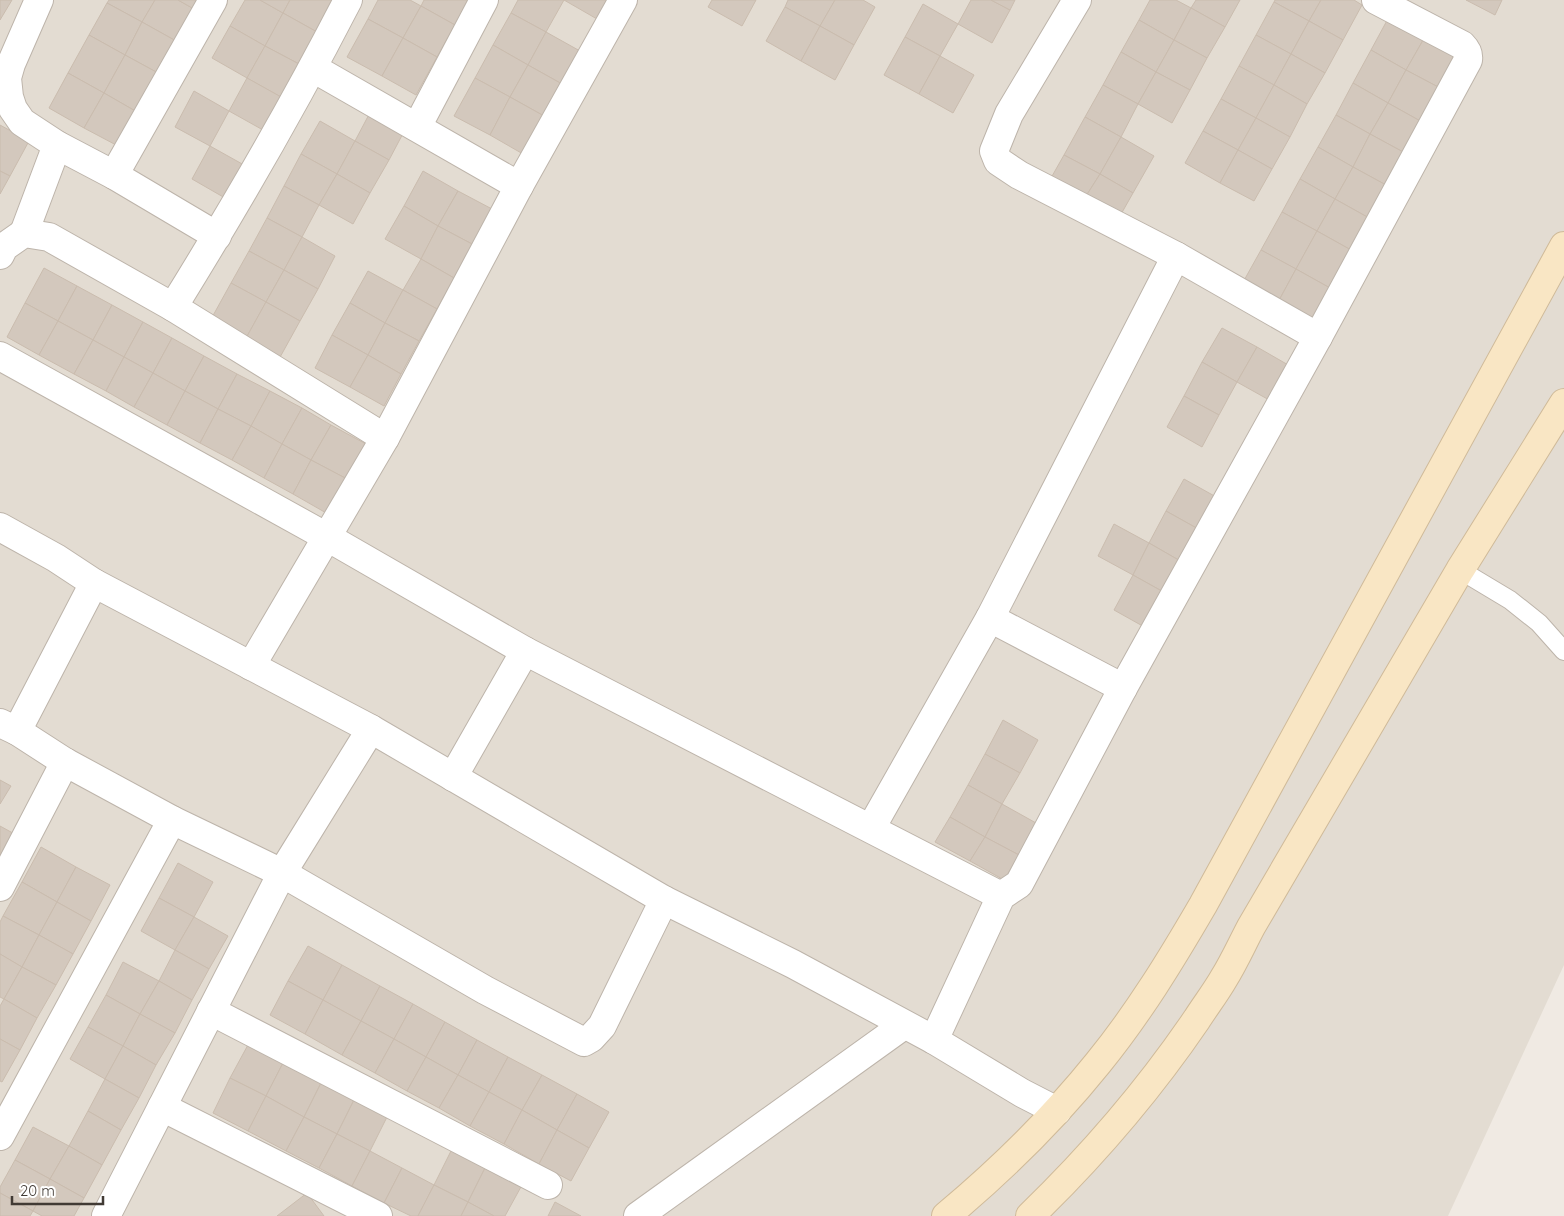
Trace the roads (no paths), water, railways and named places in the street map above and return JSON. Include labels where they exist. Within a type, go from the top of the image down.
[{"type":"main road","points":[[946,1216],[975,1192],[1017,1152],[1098,1063],[1131,1020],[1177,950],[1208,897],[1564,246]]},
{"type":"main road","points":[[1030,1216],[1085,1161],[1149,1086],[1224,978],[1251,927],[1460,570],[1564,404]]},
{"type":"street","points":[[40,0],[11,64],[7,78],[9,97],[13,109],[22,122],[57,145],[114,175],[218,236]]},
{"type":"street","points":[[114,175],[213,0]]},
{"type":"street","points":[[173,307],[218,236],[313,68],[348,0]]},
{"type":"street","points":[[417,127],[484,0]]},
{"type":"street","points":[[251,666],[385,438],[519,186],[624,0]]},
{"type":"street","points":[[1077,0],[1010,114],[994,152],[998,161],[1019,175],[1176,256],[1318,337]]},
{"type":"street","points":[[934,1040],[1001,896],[1019,884],[1123,688],[1318,337],[1468,58],[1466,49],[1462,45],[1376,0]]},
{"type":"street","points":[[313,68],[519,186]]},
{"type":"street","points":[[0,255],[4,247],[24,233],[57,145]]},
{"type":"street","points":[[24,233],[49,237],[173,307],[385,438]]},
{"type":"street","points":[[871,828],[990,618],[1176,256]]},
{"type":"street","points":[[0,356],[327,537],[524,650],[1001,896]]},
{"type":"street","points":[[0,527],[56,558],[94,583],[372,729],[664,900],[793,964],[934,1040],[1022,1093],[1057,1110]]},
{"type":"street","points":[[94,583],[9,727],[65,762],[172,820],[282,874],[485,990],[584,1042],[591,1038],[602,1026],[664,900]]},
{"type":"street","points":[[990,618],[1123,688]]},
{"type":"street","points":[[452,777],[524,650]]},
{"type":"street","points":[[106,1216],[282,874],[372,729]]},
{"type":"street","points":[[0,887],[65,762]]},
{"type":"street","points":[[0,1136],[172,820]]},
{"type":"street","points":[[211,1011],[548,1185]]},
{"type":"street","points":[[638,1216],[904,1025]]},
{"type":"street","points":[[162,1107],[378,1216]]},
{"type":"lane","points":[[1460,570],[1510,600],[1539,623],[1564,651]]}]
